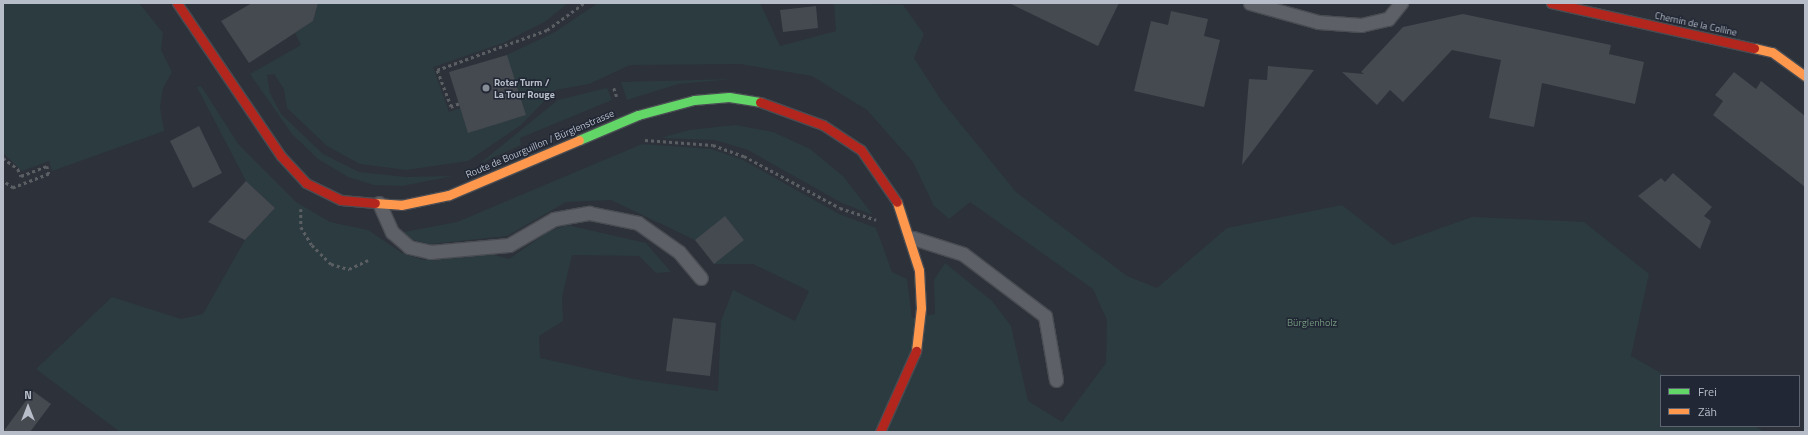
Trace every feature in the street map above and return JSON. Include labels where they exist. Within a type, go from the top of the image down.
[{"type":"main road","name":"Route de Bourguillon / Bürglenstrasse","points":[[177,3],[281,156],[306,183],[341,200],[401,205],[449,195],[625,120],[694,100],[729,97],[770,103],[823,125],[861,150],[887,183],[905,218],[913,238],[919,270],[921,308],[915,358],[880,432]]},
{"type":"main road","name":"Chemin de la Colline","points":[[1551,3],[1772,52],[1805,76]]},
{"type":"lane","points":[[1250,3],[1318,22],[1361,25],[1388,19],[1401,3]]},
{"type":"lane","points":[[379,203],[392,232],[408,247],[430,252],[509,245],[554,219],[590,213],[638,223],[679,252],[701,278]]},
{"type":"lane","points":[[913,238],[963,254],[1044,316],[1056,380]]},
{"type":"path","points":[[459,104],[451,107],[437,70],[547,30],[584,3]]},
{"type":"path","points":[[614,88],[625,120],[642,139],[713,145],[744,156],[840,208],[872,220],[905,218]]},
{"type":"path","points":[[3,158],[18,169],[21,176],[47,166],[49,174],[13,188],[3,181]]},
{"type":"path","points":[[301,206],[301,227],[312,245],[331,264],[349,269],[368,260]]},
{"type":"green space","points":[[3,3],[139,3],[163,33],[161,50],[172,72],[163,88],[160,107],[164,131],[52,171],[49,161],[22,171],[3,153]]},
{"type":"green space","name":"Bürglenholz","points":[[318,3],[568,3],[546,21],[503,43],[433,67],[449,112],[507,92],[507,55],[555,32],[598,3],[760,3],[780,46],[836,31],[834,3],[903,5],[924,34],[914,58],[941,100],[1016,192],[1127,276],[1157,288],[1227,228],[1342,205],[1393,245],[1472,217],[1584,222],[1649,274],[1631,356],[1664,375],[1660,375],[1660,427],[1756,427],[1765,432],[120,432],[36,369],[112,297],[181,319],[203,314],[245,240],[275,208],[246,181],[197,87],[201,86],[239,145],[296,202],[330,222],[368,230],[402,253],[423,260],[486,253],[509,259],[548,232],[567,225],[646,243],[671,272],[656,273],[639,256],[572,255],[562,297],[563,321],[539,336],[540,358],[634,379],[718,391],[721,321],[733,290],[795,321],[809,291],[753,264],[714,264],[695,240],[611,200],[566,202],[507,236],[431,244],[413,240],[404,232],[457,222],[642,144],[711,149],[743,160],[839,214],[876,228],[892,272],[907,279],[912,318],[935,314],[934,280],[945,263],[992,301],[1011,326],[1028,401],[1062,422],[1106,363],[1107,320],[1093,289],[970,202],[949,219],[934,206],[913,162],[867,110],[812,76],[740,64],[630,65],[589,84],[555,90],[521,125],[468,161],[406,170],[360,164],[327,146],[287,108],[284,89],[274,74],[267,75],[270,93],[281,114],[323,154],[359,172],[406,177],[453,176],[402,186],[374,185],[348,177],[318,159],[292,134],[250,74],[301,45],[295,33],[313,21]]},
{"type":"green space","points":[[733,79],[678,84],[627,100],[621,82]]},
{"type":"green space","points":[[607,88],[612,100],[520,138],[521,145],[479,164],[558,100]]},
{"type":"green space","points":[[735,125],[773,132],[810,149],[843,176],[873,215],[842,203],[748,150],[715,140],[661,138],[689,130]]},
{"type":"building","points":[[252,3],[318,3],[313,21],[249,63],[221,21]]},
{"type":"building","points":[[1009,3],[1119,3],[1098,46]]},
{"type":"building","points":[[816,6],[818,28],[783,32],[780,10]]},
{"type":"building","points":[[1171,11],[1208,19],[1204,36],[1220,40],[1204,107],[1134,91],[1151,21],[1168,25]]},
{"type":"building","points":[[1463,14],[1611,45],[1609,54],[1644,62],[1635,104],[1542,83],[1534,127],[1489,118],[1501,60],[1452,50],[1403,102],[1390,90],[1377,105],[1342,72],[1364,74],[1361,72],[1403,27]]},
{"type":"building","name":"Roter Turm / La Tour Rouge","points":[[507,55],[526,115],[468,133],[449,72]]},
{"type":"building","points":[[1268,66],[1314,70],[1242,165],[1249,79],[1267,80]]},
{"type":"building","points":[[1734,72],[1756,89],[1761,81],[1805,116],[1805,187],[1713,115],[1723,101],[1715,95]]},
{"type":"building","points":[[199,126],[222,173],[193,188],[170,141]]},
{"type":"building","points":[[1673,173],[1712,207],[1704,216],[1711,221],[1700,249],[1638,196],[1661,178],[1665,182]]},
{"type":"building","points":[[246,181],[275,208],[245,240],[208,222]]},
{"type":"building","points":[[725,216],[744,240],[714,264],[695,240]]},
{"type":"building","points":[[673,318],[716,323],[710,376],[666,371]]},
{"type":"building","points":[[33,391],[51,404],[30,432],[3,432]]},
{"type":"traffic: fast","points":[[579,140],[638,115],[694,100],[729,97],[760,102]]},
{"type":"traffic: slow","points":[[1754,48],[1772,52],[1805,76]]},
{"type":"traffic: slow","points":[[375,203],[401,205],[449,195],[579,140]]},
{"type":"traffic: slow","points":[[897,202],[919,270],[921,308],[916,351]]},
{"type":"traffic: jam","points":[[177,3],[281,156],[306,183],[341,200],[375,203]]},
{"type":"traffic: jam","points":[[1551,3],[1754,48]]},
{"type":"traffic: jam","points":[[760,102],[823,125],[861,150],[897,202]]},
{"type":"traffic: jam","points":[[880,432],[916,351]]},
{"type":"place","name":"Roter Turm / La Tour Rouge","points":[[486,88]]}]
